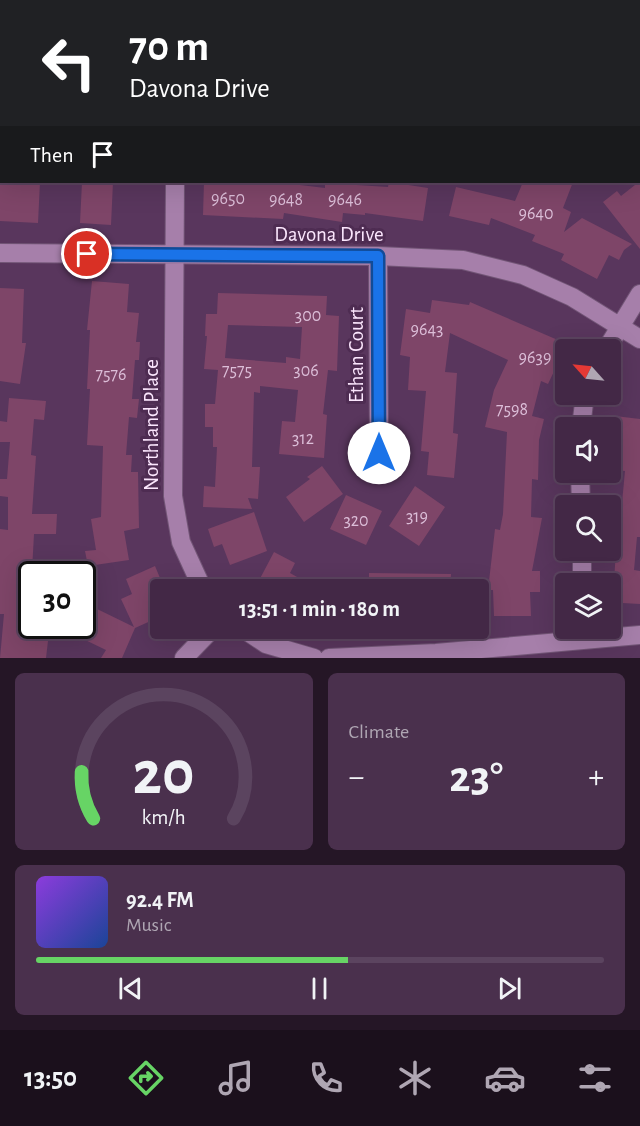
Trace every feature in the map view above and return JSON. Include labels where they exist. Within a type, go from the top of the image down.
[{"type":"street","name":"Northland Place","points":[[175,183],[173,496],[181,542],[198,579]]},
{"type":"street","name":"Davona Drive","points":[[0,253],[378,256],[463,260],[522,275],[572,297],[640,339]]},
{"type":"street","name":"Ethan Court","points":[[378,256],[379,453]]},
{"type":"street","points":[[613,339],[640,294]]},
{"type":"street","points":[[621,635],[640,635]]},
{"type":"street","points":[[329,658],[436,653],[555,638]]},
{"type":"street","points":[[184,658],[202,639]]},
{"type":"street","points":[[258,639],[266,644],[314,658]]},
{"type":"building","points":[[0,183],[40,183],[38,223],[0,221]]},
{"type":"building","points":[[82,183],[113,183],[111,225],[80,223]]},
{"type":"building","points":[[204,183],[283,183],[325,188],[325,183],[388,187],[389,183],[396,183],[428,188],[423,221],[365,213],[365,215],[343,213],[342,222],[284,213],[283,219],[203,215]]},
{"type":"building","points":[[523,183],[573,183],[563,208],[571,212],[564,232],[582,218],[632,244],[624,250],[619,260],[609,255],[597,279],[561,260],[564,254],[532,241],[535,235],[491,218],[489,225],[449,216],[456,187],[515,201]]},
{"type":"building","points":[[640,183],[640,249],[603,202],[617,191],[621,196]]},
{"type":"building","points":[[92,281],[129,284],[127,312],[139,313],[136,342],[140,342],[139,360],[135,360],[132,399],[139,399],[137,418],[129,417],[126,455],[132,455],[131,472],[138,472],[139,528],[124,531],[129,560],[96,565],[96,561],[87,561],[85,551],[96,550],[91,519],[101,517],[103,446],[87,445],[90,330],[87,330]]},
{"type":"building","points":[[0,288],[24,289],[22,343],[26,343],[20,384],[0,381]]},
{"type":"building","points":[[218,293],[327,296],[326,315],[339,316],[337,371],[328,370],[323,414],[327,415],[324,458],[279,454],[282,421],[295,422],[298,390],[260,386],[260,393],[254,392],[252,467],[260,467],[258,499],[248,498],[252,509],[203,507],[204,486],[215,487],[217,447],[213,447],[213,427],[205,427],[205,404],[215,404],[218,370],[204,369],[206,314],[217,314]],"holes":[[[228,325],[302,327],[300,359],[286,357],[286,363],[225,358]]]},
{"type":"building","points":[[432,300],[469,305],[470,302],[555,339],[555,369],[548,384],[541,381],[532,416],[544,419],[539,440],[538,480],[532,479],[531,517],[542,518],[532,571],[540,571],[540,592],[530,592],[531,616],[494,616],[493,590],[489,590],[495,529],[500,530],[503,514],[507,432],[485,427],[494,390],[508,360],[450,333],[445,372],[457,373],[453,433],[458,434],[454,478],[427,475],[429,452],[421,451],[426,391],[408,390],[410,357],[400,355],[406,309],[430,313]]},
{"type":"building","points":[[9,398],[46,401],[44,420],[34,419],[31,455],[36,456],[32,514],[57,514],[56,534],[34,534],[33,561],[18,561],[18,639],[48,641],[46,658],[0,658],[4,614],[0,614],[0,529],[8,530],[8,497],[0,496],[0,479],[7,479],[10,442],[0,442],[0,421],[7,422]]},
{"type":"building","points":[[615,416],[640,419],[640,537],[637,537],[634,570],[640,571],[640,604],[622,603],[621,573],[615,573],[615,561],[621,561],[625,471],[621,471],[621,417]]},
{"type":"building","points":[[322,466],[343,494],[304,522],[286,497],[310,479],[307,477]]},
{"type":"building","points":[[415,486],[445,507],[419,546],[389,526]]},
{"type":"building","points":[[346,495],[382,511],[366,545],[330,529]]},
{"type":"building","points":[[254,512],[267,551],[230,565],[222,544],[214,547],[208,529]]},
{"type":"building","points":[[274,552],[295,563],[290,573],[301,579],[260,579]]},
{"type":"building","points":[[155,566],[160,579],[150,579],[150,621],[135,628],[122,658],[101,658],[106,650],[83,639],[96,639],[96,608],[134,627],[121,599],[132,594],[126,579]]},
{"type":"building","points":[[369,573],[451,574],[451,579],[369,579]]},
{"type":"route","points":[[87,254],[378,256],[379,453]]}]
